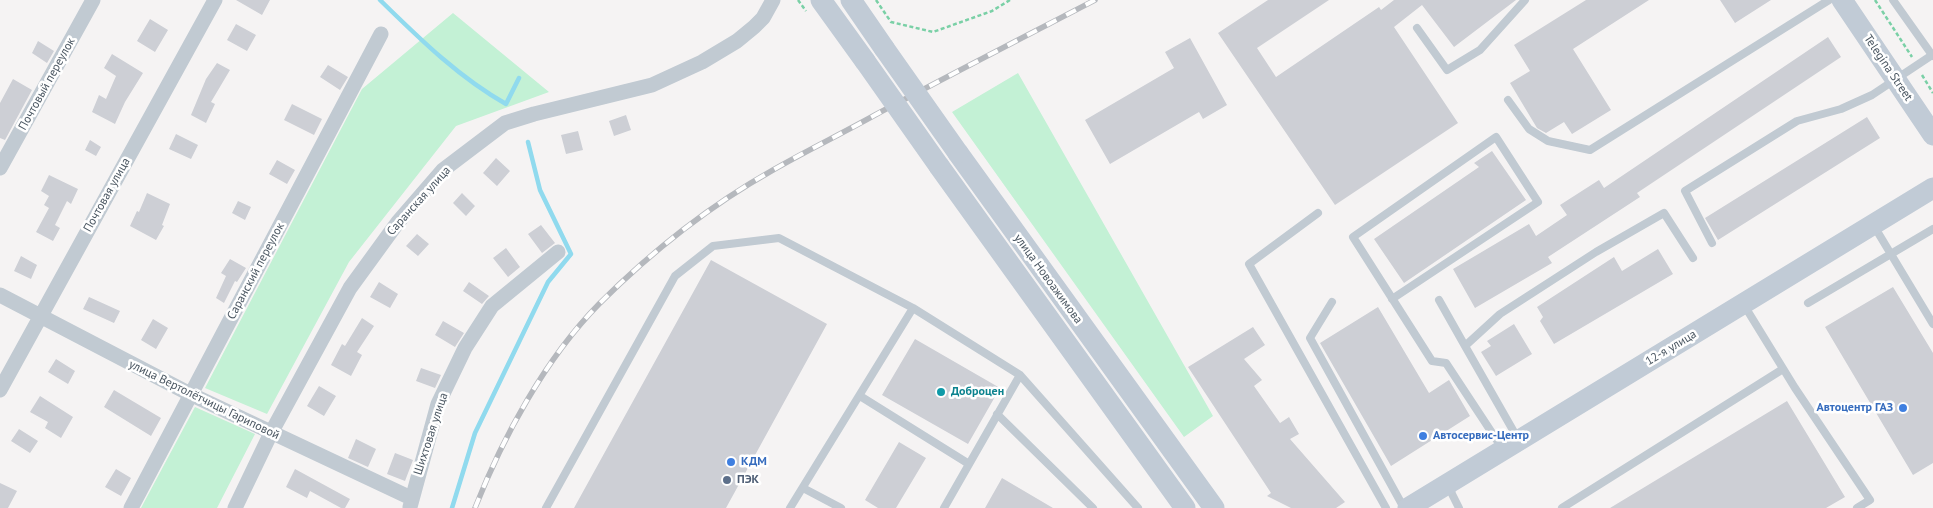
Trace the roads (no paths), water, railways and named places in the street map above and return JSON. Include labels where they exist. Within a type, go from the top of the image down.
[{"type":"main road","name":"улица Новоажимова","points":[[821,0],[938,166],[1185,508]]},
{"type":"main road","name":"улица Новоажимова","points":[[850,0],[1214,508]]},
{"type":"main road","name":"Telegina Street","points":[[1842,0],[1933,136]]},
{"type":"main road","name":"12-я улица","points":[[1408,508],[1933,188]]},
{"type":"street","name":"Почтовый переулок","points":[[0,168],[93,0]]},
{"type":"street","name":"Почтовая улица","points":[[0,390],[215,0]]},
{"type":"street","name":"Саранская улица","points":[[235,508],[271,433],[350,288],[398,222],[443,170],[505,123],[534,114],[652,86],[702,62],[737,41],[754,28],[763,18],[773,0]]},
{"type":"street","name":"Саранский переулок","points":[[131,508],[381,34]]},
{"type":"street","name":"Шихтовая улица","points":[[410,503],[438,404],[465,348],[492,306],[558,252]]},
{"type":"street","name":"улица Вертолётчицы Гариповой","points":[[0,295],[190,394],[410,503]]},
{"type":"lane","points":[[1417,28],[1447,70],[1480,50],[1524,0]]},
{"type":"lane","points":[[1508,100],[1529,129],[1548,141],[1590,150],[1829,0]]},
{"type":"lane","points":[[1712,243],[1685,191],[1797,122],[1841,108],[1872,95],[1932,56],[1892,0]]},
{"type":"lane","points":[[1392,300],[1538,202],[1496,137],[1353,237],[1392,300],[1432,361],[1446,363],[1511,445]]},
{"type":"lane","points":[[1318,213],[1249,264],[1386,508]]},
{"type":"lane","points":[[1465,346],[1500,314],[1596,252],[1664,213],[1694,258]]},
{"type":"lane","points":[[1873,224],[1933,324]]},
{"type":"lane","points":[[1808,303],[1933,229]]},
{"type":"lane","points":[[546,508],[675,276],[713,246],[779,238],[913,308],[1020,375],[1138,508]]},
{"type":"lane","points":[[1439,300],[1465,346],[1511,445]]},
{"type":"lane","points":[[1332,302],[1310,338],[1404,508]]},
{"type":"lane","points":[[1743,303],[1783,369],[1870,500],[1857,508]]},
{"type":"lane","points":[[790,508],[913,308]]},
{"type":"lane","points":[[1562,508],[1783,369]]},
{"type":"lane","points":[[944,508],[1020,375]]},
{"type":"lane","points":[[860,396],[969,464]]},
{"type":"lane","points":[[997,414],[1093,508]]},
{"type":"lane","points":[[1450,483],[1452,494],[1459,508]]},
{"type":"lane","points":[[803,488],[841,508]]},
{"type":"waterway","points":[[380,0],[455,69],[506,104],[519,78]]},
{"type":"waterway","points":[[452,508],[475,433],[548,282],[571,254],[540,190],[528,142]]},
{"type":"railway","points":[[475,508],[512,427],[543,374],[579,326],[599,304],[660,248],[726,199],[773,170],[902,100],[1095,0]]},
{"type":"place","name":"Доброцен","points":[[941,392]]},
{"type":"place","name":"Автоцентр ГАЗ","points":[[1903,408]]},
{"type":"place","name":"Автосервис-Центр","points":[[1423,436]]},
{"type":"place","name":"КДМ","points":[[731,462]]},
{"type":"place","name":"ПЭК","points":[[727,480]]}]
